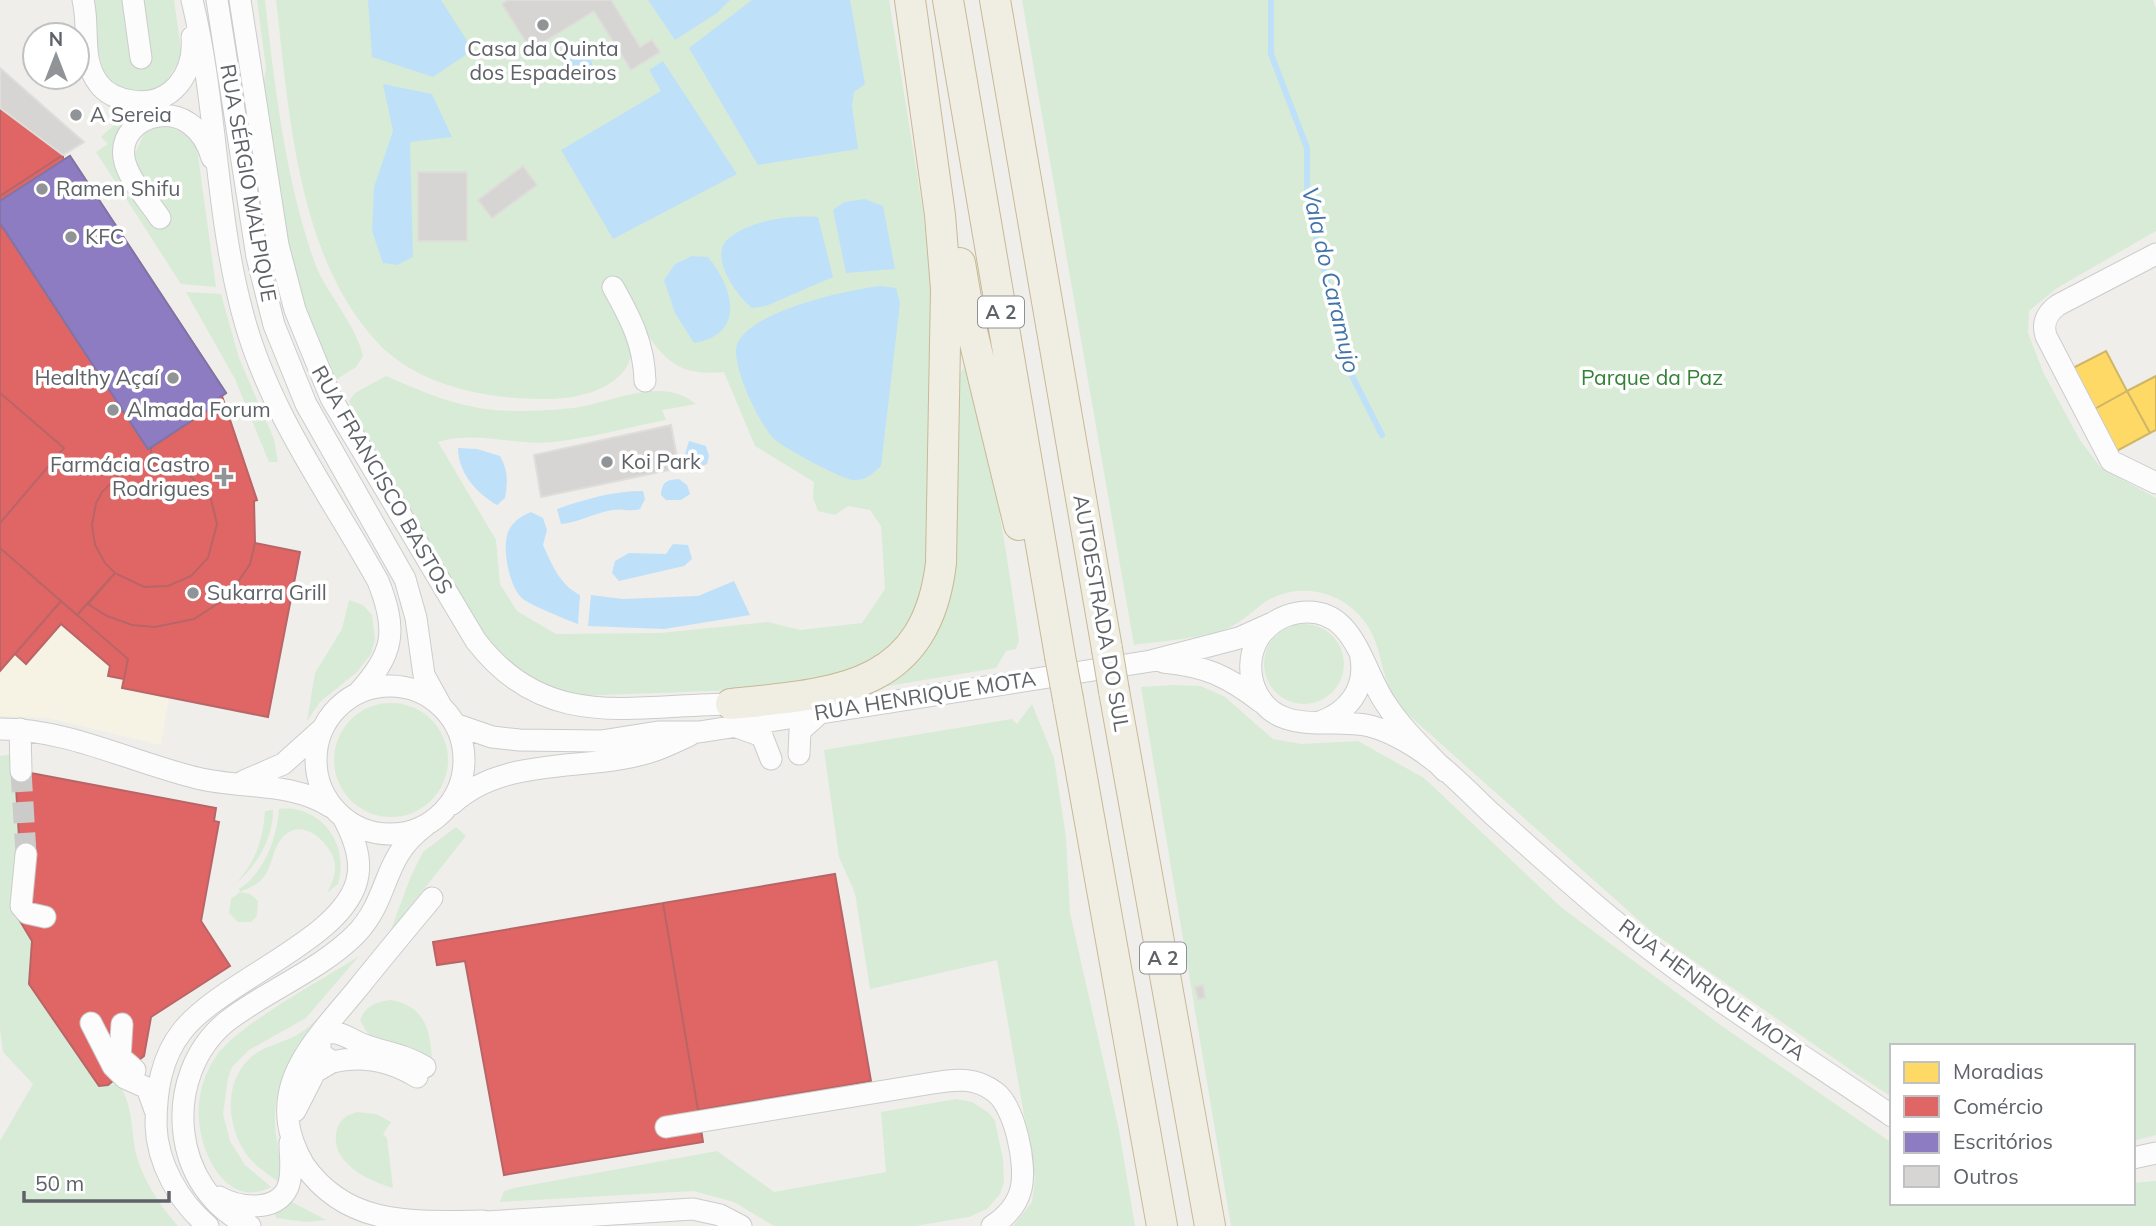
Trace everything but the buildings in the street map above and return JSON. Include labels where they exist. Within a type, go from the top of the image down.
[{"type":"highway","points":[[910,0],[983,378],[1028,558],[1055,624]]},
{"type":"highway","name":"A 2","points":[[948,0],[1161,1226]]},
{"type":"highway","name":"AUTOESTRADA DO SUL","points":[[995,0],[1114,691],[1210,1226]]},
{"type":"highway","points":[[733,715],[869,679],[900,657],[924,627],[932,612],[941,563],[947,320],[940,215],[922,70]]},
{"type":"street","points":[[83,0],[87,58],[98,84],[110,94],[141,102],[170,93],[190,68],[193,54],[191,0]]},
{"type":"street","points":[[133,0],[141,58]]},
{"type":"street","name":"RUA SÉRGIO MALPIQUE","points":[[191,0],[207,71],[225,215],[242,311],[271,392],[379,581],[387,604],[391,628],[388,652],[375,674],[358,692]]},
{"type":"street","name":"RUA SÉRGIO MALPIQUE","points":[[217,0],[257,257],[278,336],[306,404],[405,579],[416,618],[424,675],[440,704]]},
{"type":"street","name":"RUA FRANCISCO BASTOS","points":[[240,0],[278,245],[295,310],[331,398],[476,641],[496,666],[519,684],[545,698],[573,706],[733,715]]},
{"type":"street","points":[[160,218],[126,166],[123,152],[136,127],[145,120],[164,115],[193,124],[205,137],[225,215]]},
{"type":"street","points":[[2156,254],[2058,305],[2050,311],[2045,323],[2046,336],[2111,461],[2156,483]]},
{"type":"street","points":[[612,287],[634,325],[643,349],[645,382]]},
{"type":"street","points":[[1295,613],[1326,615],[1351,634],[1391,712],[1445,771],[1405,740],[1382,730],[1351,724],[1308,723],[1284,719],[1265,705],[1254,687],[1250,666],[1261,635],[1276,621],[1295,613]]},
{"type":"street","name":"RUA HENRIQUE MOTA","points":[[442,813],[484,782],[517,772],[649,753],[733,715],[822,712],[1151,661],[1239,638],[1276,621]]},
{"type":"street","points":[[1308,723],[1339,713],[1354,696],[1362,675],[1360,653]]},
{"type":"street","name":"RUA HENRIQUE MOTA","points":[[1151,661],[1190,666],[1226,676],[1265,705]]},
{"type":"street","points":[[230,783],[267,774],[322,729],[337,708],[358,692],[386,685],[415,690],[440,704],[457,725],[464,748],[464,772],[457,794],[442,813],[406,839],[399,849],[376,906],[356,934],[325,959],[232,1017],[214,1032],[193,1061],[186,1080],[182,1118],[190,1158],[208,1191],[225,1209],[250,1226]]},
{"type":"street","points":[[799,754],[800,731],[822,712]]},
{"type":"street","points":[[554,739],[603,726],[733,715],[762,736],[771,759]]},
{"type":"street","name":"RUA HENRIQUE MOTA","points":[[457,725],[492,737],[601,741],[658,732],[699,732]]},
{"type":"street","points":[[21,771],[10,729],[98,746],[201,779],[303,793],[363,829],[384,834],[405,833],[425,826]]},
{"type":"street","points":[[122,1024],[120,1057],[132,1069],[149,1070],[170,1049],[200,1011],[325,927],[346,906],[355,889],[359,866],[354,841],[322,790],[316,770],[316,749],[322,729]]},
{"type":"street","name":"RUA HENRIQUE MOTA","points":[[1445,771],[1568,882],[1660,958],[1890,1115]]},
{"type":"street","points":[[26,854],[21,906],[27,913],[45,916]]},
{"type":"street","points":[[208,1191],[227,1202],[260,1206],[279,1198],[287,1189],[290,1177],[287,1112],[292,1079],[320,1034],[432,898]]},
{"type":"street","points":[[354,1039],[347,1020],[356,991]]},
{"type":"street","points":[[91,1023],[110,1063],[121,1075],[147,1088],[156,1114]]},
{"type":"street","points":[[320,1034],[335,1032],[367,1046],[399,1054],[421,1072],[374,1060],[345,1059],[332,1062],[314,1072],[295,1111],[290,1137],[317,1187],[329,1199],[355,1214],[391,1221],[483,1221]]},
{"type":"street","points":[[320,1034],[320,1053],[332,1062]]},
{"type":"street","points":[[170,1049],[162,1068],[156,1132],[166,1168],[178,1194],[208,1226]]},
{"type":"street","points":[[666,1127],[967,1079],[996,1093],[1014,1122],[1023,1177],[1016,1203],[992,1226]]},
{"type":"street","points":[[2135,1158],[2156,1153]]},
{"type":"street","points":[[438,1226],[693,1209],[720,1215],[741,1226]]},
{"type":"shaded area","points":[[61,601],[128,659],[122,688],[169,697],[161,745],[48,718],[0,716],[0,671]]},
{"type":"green space","points":[[95,0],[174,0],[181,50],[178,63],[160,90],[148,95],[116,88],[105,77],[97,47]]},
{"type":"green space","points":[[257,0],[265,0],[282,132],[304,229],[319,273],[354,331],[363,356],[356,367],[334,381],[308,319],[291,257],[263,87],[266,68]]},
{"type":"green space","points":[[276,0],[889,0],[923,211],[935,316],[927,587],[913,620],[873,663],[820,681],[738,690],[576,696],[547,688],[525,675],[499,654],[461,601],[358,423],[349,401],[355,393],[386,376],[451,401],[493,410],[573,408],[652,391],[683,396],[696,404],[662,410],[666,420],[567,440],[539,443],[466,438],[438,442],[496,540],[500,584],[517,611],[556,634],[660,633],[768,622],[800,630],[862,623],[885,589],[881,526],[870,510],[848,506],[835,515],[818,511],[813,498],[814,482],[755,446],[724,372],[695,372],[673,363],[656,346],[640,322],[631,357],[619,376],[601,388],[570,397],[527,399],[457,388],[413,370],[394,357],[377,342],[350,307],[329,268],[313,225],[293,134]]},
{"type":"green space","name":"Parque da Paz","points":[[1022,0],[2153,0],[2156,9],[2156,231],[2057,288],[2029,311],[2028,333],[2044,374],[2080,440],[2101,468],[2156,498],[2156,1135],[2135,1140],[2135,1044],[1890,1044],[1890,1096],[1858,1075],[1652,932],[1403,710],[1390,689],[1376,643],[1365,622],[1344,602],[1332,596],[1319,592],[1291,592],[1265,602],[1226,629],[1188,638],[1134,645]]},
{"type":"green space","points":[[107,104],[143,110],[131,162],[145,132],[164,125],[189,135],[197,148],[216,287],[181,284],[96,152],[108,144],[101,137],[114,125],[113,115]]},
{"type":"green space","points":[[186,292],[221,294],[239,358],[274,439],[278,462],[269,462],[235,379]]},
{"type":"green space","points":[[964,367],[991,468],[1019,640],[1016,649],[1006,651],[996,668],[882,687],[920,655],[944,612],[959,376]]},
{"type":"green space","points":[[349,600],[363,605],[372,615],[375,639],[371,654],[357,672],[320,702],[307,721],[315,673],[342,629]]},
{"type":"green space","points":[[1296,624],[1312,624],[1333,635],[1344,656],[1344,672],[1333,693],[1312,704],[1296,704],[1282,698],[1270,686],[1264,672],[1264,656],[1270,642],[1282,630]]},
{"type":"green space","points":[[1201,686],[1225,697],[1273,739],[1301,744],[1358,741],[1424,778],[1562,908],[1719,1024],[1890,1142],[1890,1205],[2135,1205],[2135,1183],[2156,1181],[2156,1226],[1231,1226],[1141,687]]},
{"type":"green space","points":[[391,703],[413,707],[431,720],[444,738],[448,760],[444,782],[431,800],[413,813],[391,817],[369,813],[351,800],[338,782],[334,760],[338,738],[351,720],[369,707]]},
{"type":"green space","points":[[1032,704],[1054,758],[1066,837],[1070,913],[1119,1130],[1135,1226],[1013,1226],[1032,1202],[1035,1178],[997,960],[870,989],[855,893],[839,857],[824,750],[1012,719],[1017,724]]},
{"type":"green space","points":[[14,754],[20,854],[14,911],[32,941],[29,984],[99,1086],[118,1084],[123,1091],[129,1108],[136,1154],[143,1173],[178,1226],[0,1226],[0,1141],[33,1084],[3,1052],[0,1029],[0,756]]},
{"type":"green space","points":[[279,809],[308,813],[329,830],[340,855],[341,869],[338,884],[327,893],[335,871],[333,857],[318,837],[311,832],[296,829],[279,842],[263,878],[240,892],[239,889],[256,873],[268,854],[276,831]]},
{"type":"green space","points":[[273,810],[270,831],[262,851],[250,869],[234,885],[257,851],[265,811]]},
{"type":"green space","points":[[456,827],[466,836],[390,932],[423,852]]},
{"type":"green space","points":[[240,892],[250,894],[258,901],[257,916],[251,922],[238,922],[229,913],[231,899]]},
{"type":"green space","points":[[359,956],[306,1018],[249,1050],[232,1067],[223,1114],[230,1141],[245,1165],[271,1187],[256,1192],[242,1191],[230,1185],[211,1163],[201,1134],[200,1095],[211,1065],[226,1045],[260,1018]]},
{"type":"green space","points":[[391,1000],[411,1007],[423,1020],[432,1059],[411,1047],[368,1034],[360,1020],[362,1015],[372,1005]]},
{"type":"green space","points":[[326,1010],[290,1062],[278,1091],[275,1123],[280,1183],[254,1163],[240,1144],[232,1119],[235,1081],[241,1069],[254,1055],[301,1033]]},
{"type":"green space","points":[[956,1099],[972,1102],[989,1113],[995,1121],[1003,1159],[1004,1182],[1000,1194],[987,1209],[969,1217],[915,1226],[774,1226],[734,1202],[693,1191],[500,1202],[504,1191],[514,1188],[717,1151],[774,1192],[886,1172],[881,1112]]},
{"type":"green space","points":[[357,1112],[376,1114],[391,1122],[383,1134],[387,1138],[393,1188],[362,1175],[344,1160],[338,1151],[338,1126],[344,1118]]},
{"type":"green space","points":[[290,1201],[326,1220],[306,1222],[276,1218],[275,1213]]},
{"type":"water","points":[[368,0],[441,0],[473,50],[433,77],[372,57]]},
{"type":"water","points":[[648,0],[730,0],[717,13],[675,40]]},
{"type":"water","points":[[752,0],[850,0],[865,84],[854,92],[852,106],[858,149],[758,165],[689,48]]},
{"type":"water","points":[[577,50],[583,51],[591,59],[591,71],[583,79],[577,80],[571,79],[563,71],[562,65],[563,59],[571,51]]},
{"type":"water","points":[[663,61],[737,174],[613,239],[561,150],[661,91],[649,70]]},
{"type":"water","points":[[383,84],[432,94],[452,137],[410,142],[413,257],[397,265],[383,263],[372,231],[374,187],[393,131]]},
{"type":"water","points":[[865,199],[883,206],[895,269],[846,273],[833,210],[844,202]]},
{"type":"water","points":[[818,217],[833,277],[766,306],[752,308],[727,275],[721,254],[723,245],[738,232],[760,223],[784,218]]},
{"type":"water","points":[[692,256],[708,257],[724,283],[730,309],[722,330],[711,338],[694,343],[675,313],[664,280],[675,264]]},
{"type":"water","points":[[880,286],[896,288],[900,303],[881,466],[866,478],[854,480],[814,463],[774,439],[747,392],[737,363],[736,351],[738,342],[748,331],[781,311],[825,297]]},
{"type":"water","points":[[689,441],[706,446],[709,456],[707,464],[694,469],[685,454]]},
{"type":"water","points":[[458,448],[477,449],[500,456],[506,471],[507,486],[505,498],[497,505],[470,481],[461,465]]},
{"type":"water","points":[[679,479],[687,485],[690,494],[681,500],[666,500],[661,495],[664,484]]},
{"type":"water","points":[[643,491],[645,499],[640,509],[612,510],[561,524],[557,509],[600,496]]},
{"type":"water","points":[[531,512],[543,518],[547,530],[543,545],[557,574],[567,586],[580,595],[578,624],[528,602],[518,594],[514,586],[506,554],[507,535],[514,523]]},
{"type":"water","points":[[673,544],[688,545],[692,559],[684,566],[619,581],[612,573],[615,561],[629,553],[666,554]]},
{"type":"water","points":[[734,581],[750,615],[664,629],[588,626],[591,595],[623,599],[698,596]]},
{"type":"waterway","name":"Vala do Caramujo","points":[[1271,0],[1271,54],[1307,148],[1307,198],[1346,364],[1382,435]]},
{"type":"tunnel","points":[[21,771],[26,854]]},
{"type":"place","name":"Casa da Quinta dos Espadeiros","points":[[543,25]]},
{"type":"place","name":"A Sereia","points":[[76,115]]},
{"type":"place","name":"Ramen Shifu","points":[[42,189]]},
{"type":"place","name":"KFC","points":[[71,237]]},
{"type":"place","name":"Healthy Açaí","points":[[173,378]]},
{"type":"place","name":"Almada Forum","points":[[113,410]]},
{"type":"place","name":"Koi Park","points":[[607,462]]},
{"type":"place","name":"Farmácia Castro Rodrigues","points":[[224,477]]},
{"type":"place","name":"Sukarra Grill","points":[[193,593]]}]
